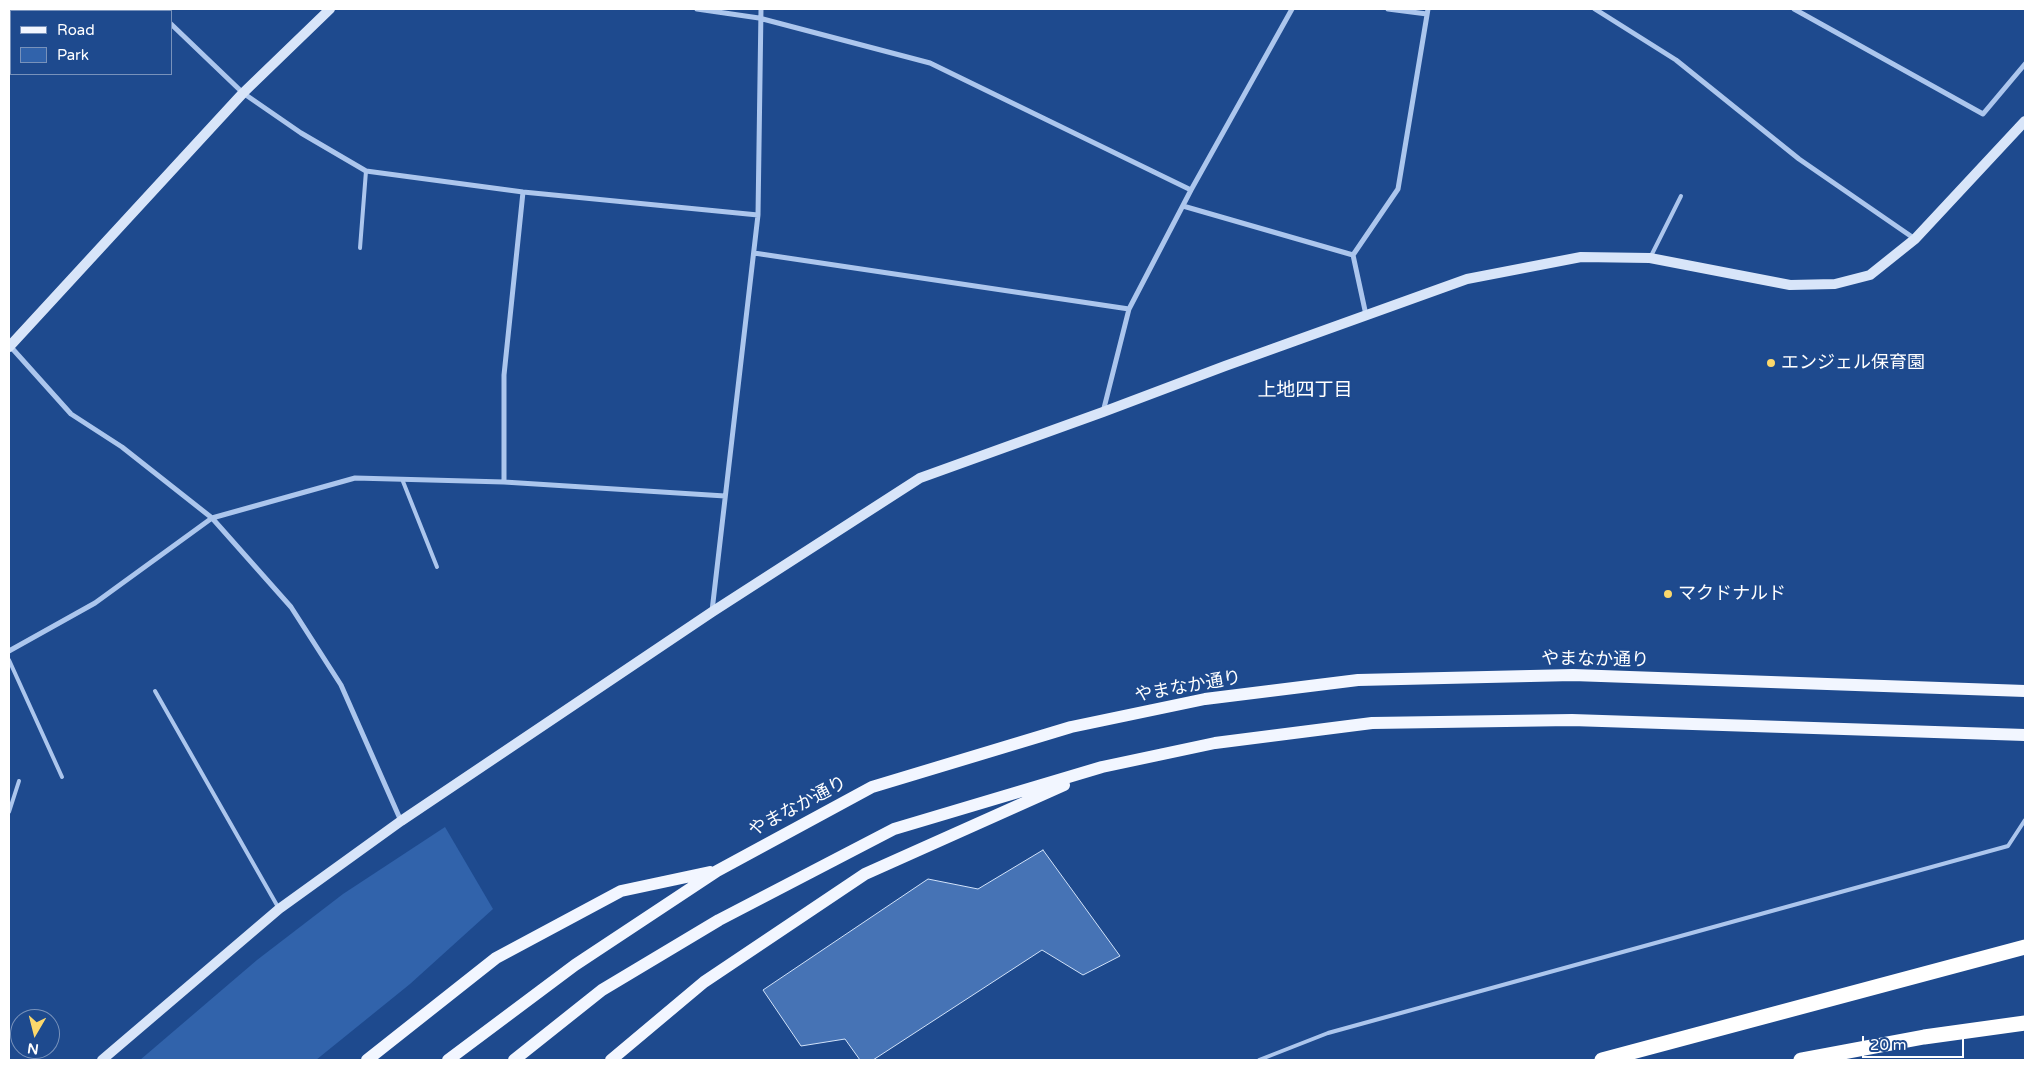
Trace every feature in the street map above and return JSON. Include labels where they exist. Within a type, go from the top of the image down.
[{"type":"highway","points":[[1602,1060],[2025,947]]},
{"type":"highway","points":[[1801,1060],[1924,1037],[2025,1023]]},
{"type":"main road","name":"やまなか通り","points":[[448,1060],[575,965],[717,871],[872,787],[1071,727],[1205,699],[1358,680],[1573,675],[2025,691]]},
{"type":"main road","points":[[514,1060],[602,990],[719,920],[894,829],[1102,767],[1214,743],[1372,723],[1572,720],[2025,735]]},
{"type":"main road","points":[[611,1060],[704,982],[865,874],[1102,767]]},
{"type":"main road","points":[[367,1060],[496,958],[621,891],[717,871]]},
{"type":"street","points":[[330,9],[243,93],[9,347],[71,414],[122,447],[212,518],[291,606],[341,685],[401,821]]},
{"type":"street","points":[[697,9],[759,18],[930,63],[1191,190]]},
{"type":"street","points":[[712,612],[758,215],[759,18],[761,9]]},
{"type":"street","points":[[1103,412],[1130,309],[1191,190],[1292,9]]},
{"type":"street","points":[[1366,315],[1353,256],[1398,189],[1427,12],[1388,9]]},
{"type":"street","points":[[1595,9],[1676,60],[1799,159],[1915,239]]},
{"type":"street","points":[[1794,9],[1983,114],[2025,64]]},
{"type":"street","points":[[172,25],[243,93],[301,134],[366,171],[523,192],[758,215]]},
{"type":"street","points":[[102,1060],[279,909],[401,821],[712,612],[920,478],[1466,279],[1581,257],[1650,258],[1790,285],[1835,284],[1870,275],[1915,239],[2025,121]]},
{"type":"street","points":[[504,482],[504,375],[523,192]]},
{"type":"street","points":[[1183,206],[1353,256]]},
{"type":"street","points":[[754,253],[1130,309]]},
{"type":"street","points":[[9,651],[95,603],[212,518],[355,478],[504,482],[725,496]]},
{"type":"lane","points":[[360,248],[366,171]]},
{"type":"lane","points":[[1650,258],[1681,196]]},
{"type":"lane","points":[[402,479],[438,567]]},
{"type":"lane","points":[[9,660],[62,777]]},
{"type":"lane","points":[[154,691],[279,909]]},
{"type":"lane","points":[[9,812],[19,781]]},
{"type":"lane","points":[[1259,1060],[1328,1033],[2008,846],[2025,820]]},
{"type":"green space","points":[[445,827],[493,909],[410,984],[316,1060],[140,1060],[257,960],[343,894]]},
{"type":"building","points":[[1043,850],[1120,956],[1083,975],[1042,950],[873,1060],[860,1060],[845,1039],[801,1046],[763,990],[928,879],[978,889]]},
{"type":"place","name":"エンジェル保育園","points":[[1771,363]]},
{"type":"place","name":"マクドナルド","points":[[1668,594]]},
{"type":"district","name":"上地四丁目","points":[[1305,391]]}]
